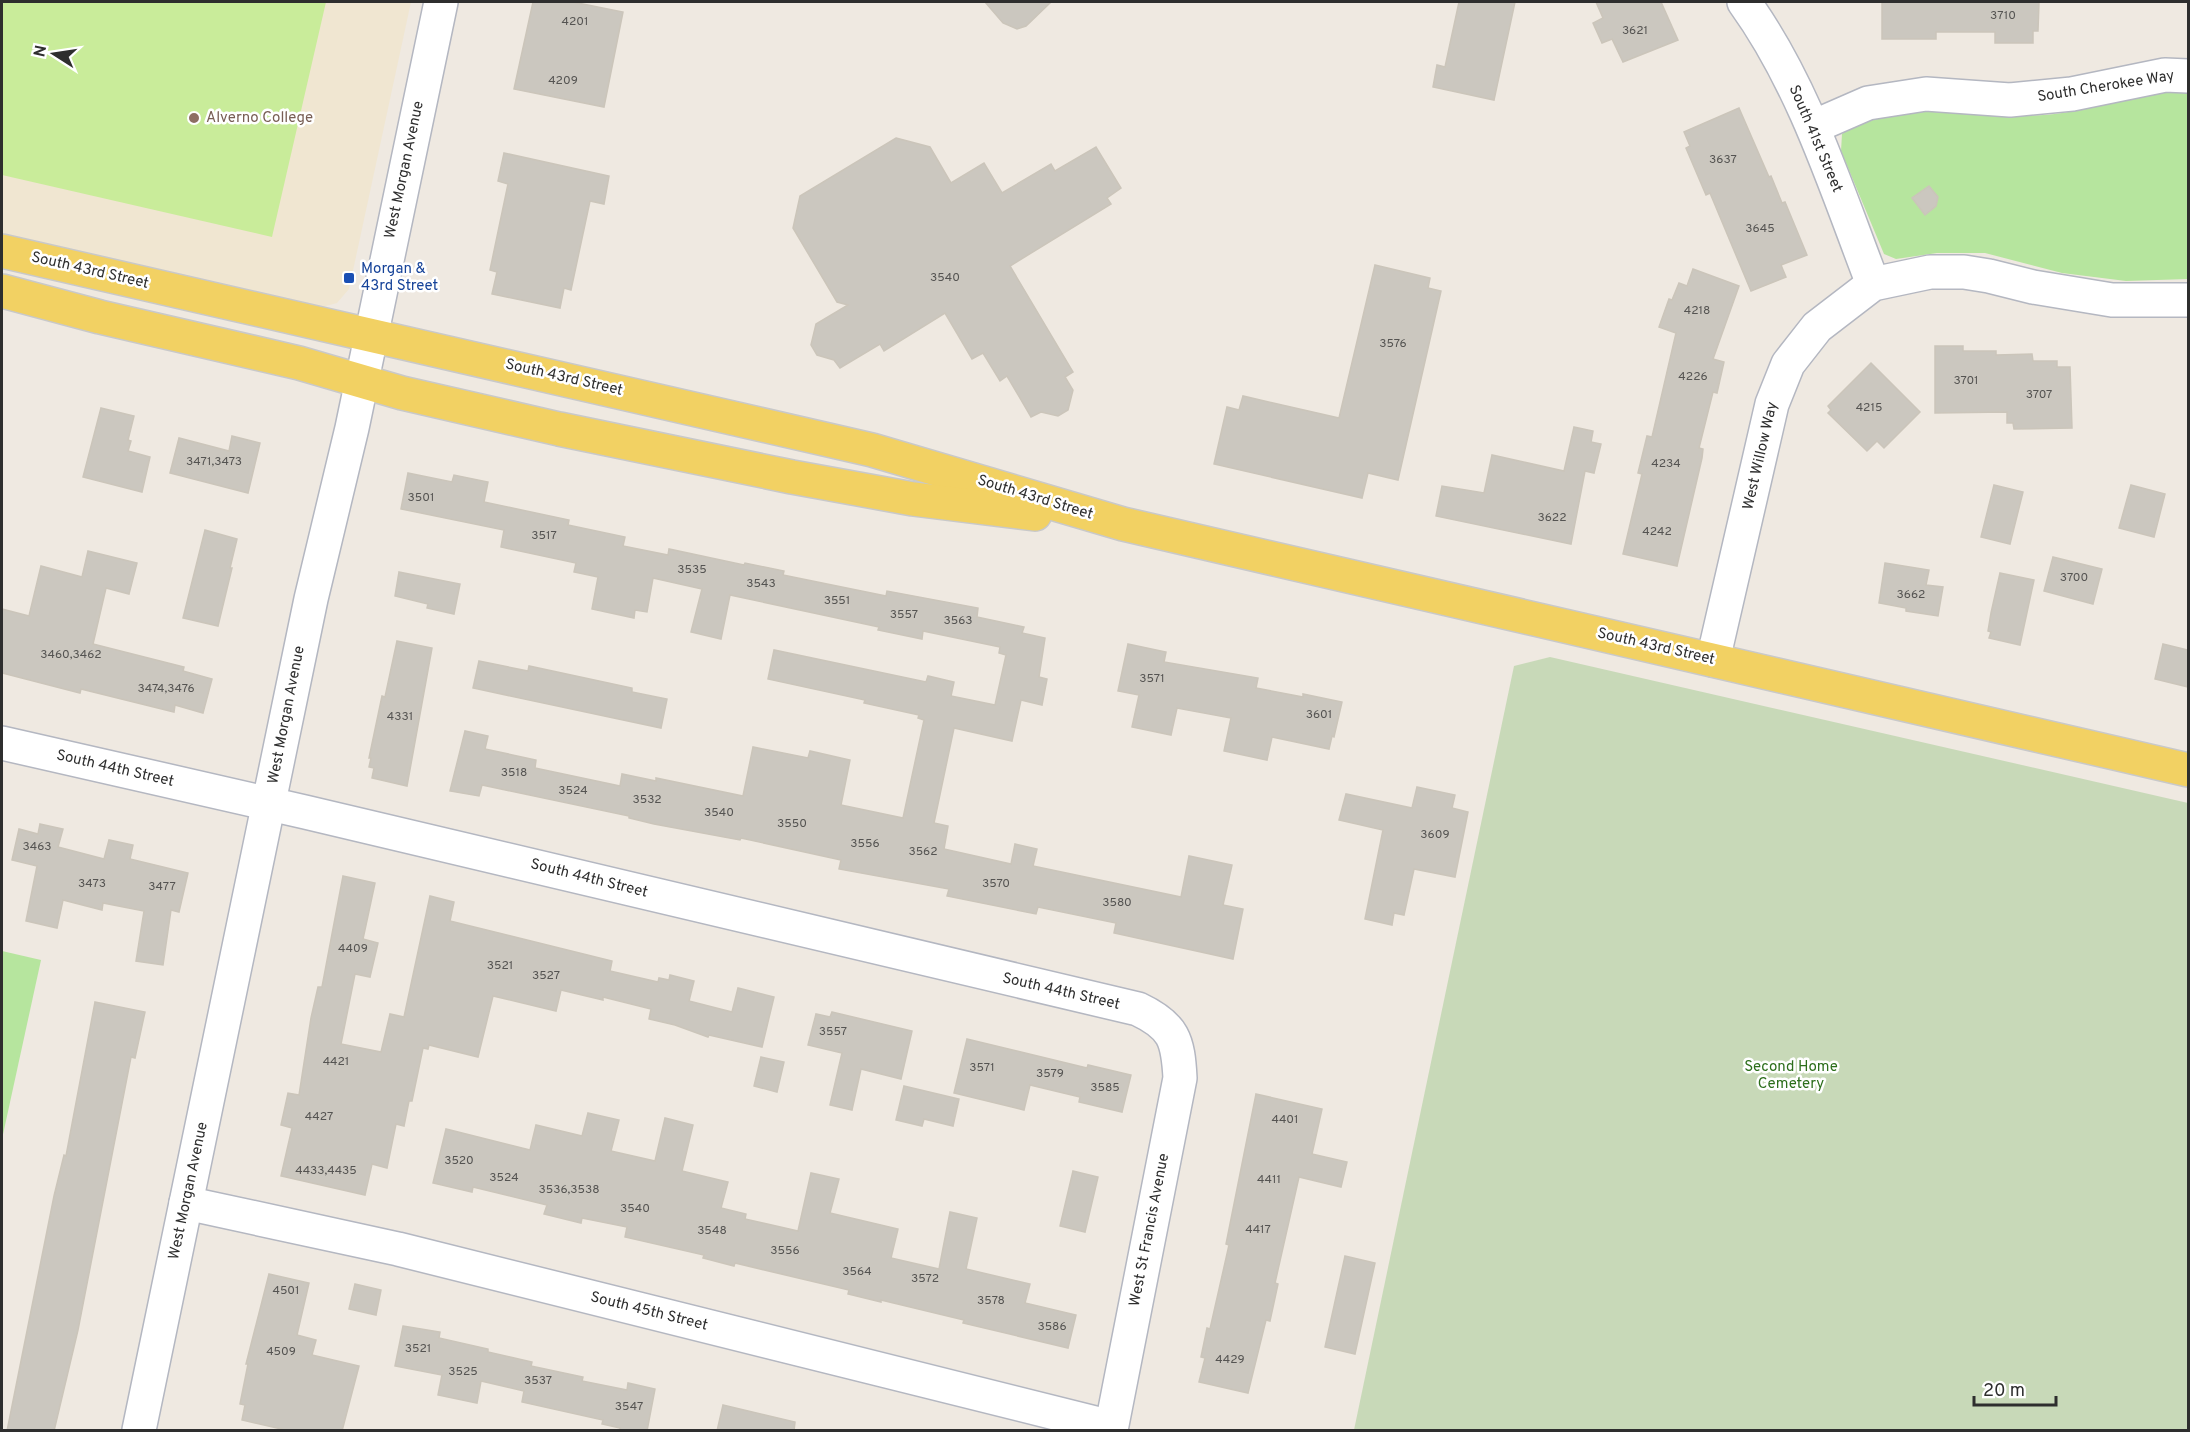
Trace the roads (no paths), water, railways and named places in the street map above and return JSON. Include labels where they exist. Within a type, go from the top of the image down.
[{"type":"main road","name":"South 43rd Street","points":[[2,251],[891,455],[1123,524],[2188,770]]},
{"type":"main road","name":"South 43rd Street","points":[[2,291],[100,317],[299,363],[402,393],[559,429],[792,477],[913,499],[1123,524]]},
{"type":"main road","points":[[559,429],[569,380]]},
{"type":"street","name":"West Morgan Avenue","points":[[139,1431],[311,599],[361,381],[441,2]]},
{"type":"street","name":"South 41st Street","points":[[1743,2],[1761,26],[1813,127],[1873,284]]},
{"type":"street","name":"South Cherokee Way","points":[[1813,127],[1868,103],[1926,94],[2010,100],[2072,94],[2165,75],[2188,76]]},
{"type":"street","name":"West Willow Way","points":[[1713,660],[1772,404],[1788,364],[1817,327],[1873,284],[1930,272],[1964,272],[2033,287],[2112,300],[2188,300]]},
{"type":"street","name":"South 44th Street","points":[[2,743],[1138,1010],[1157,1018],[1169,1030]]},
{"type":"street","name":"West St Francis Avenue","points":[[1111,1429],[1180,1078],[1179,1053],[1169,1030]]},
{"type":"street","name":"South 45th Street","points":[[186,1203],[398,1249],[1111,1429]]},
{"type":"place","name":"Alverno College","points":[[194,118]]},
{"type":"place","name":"Morgan & 43rd Street","points":[[349,278]]},
{"type":"park label","name":"Second Home Cemetery","points":[[1791,1076]]}]
